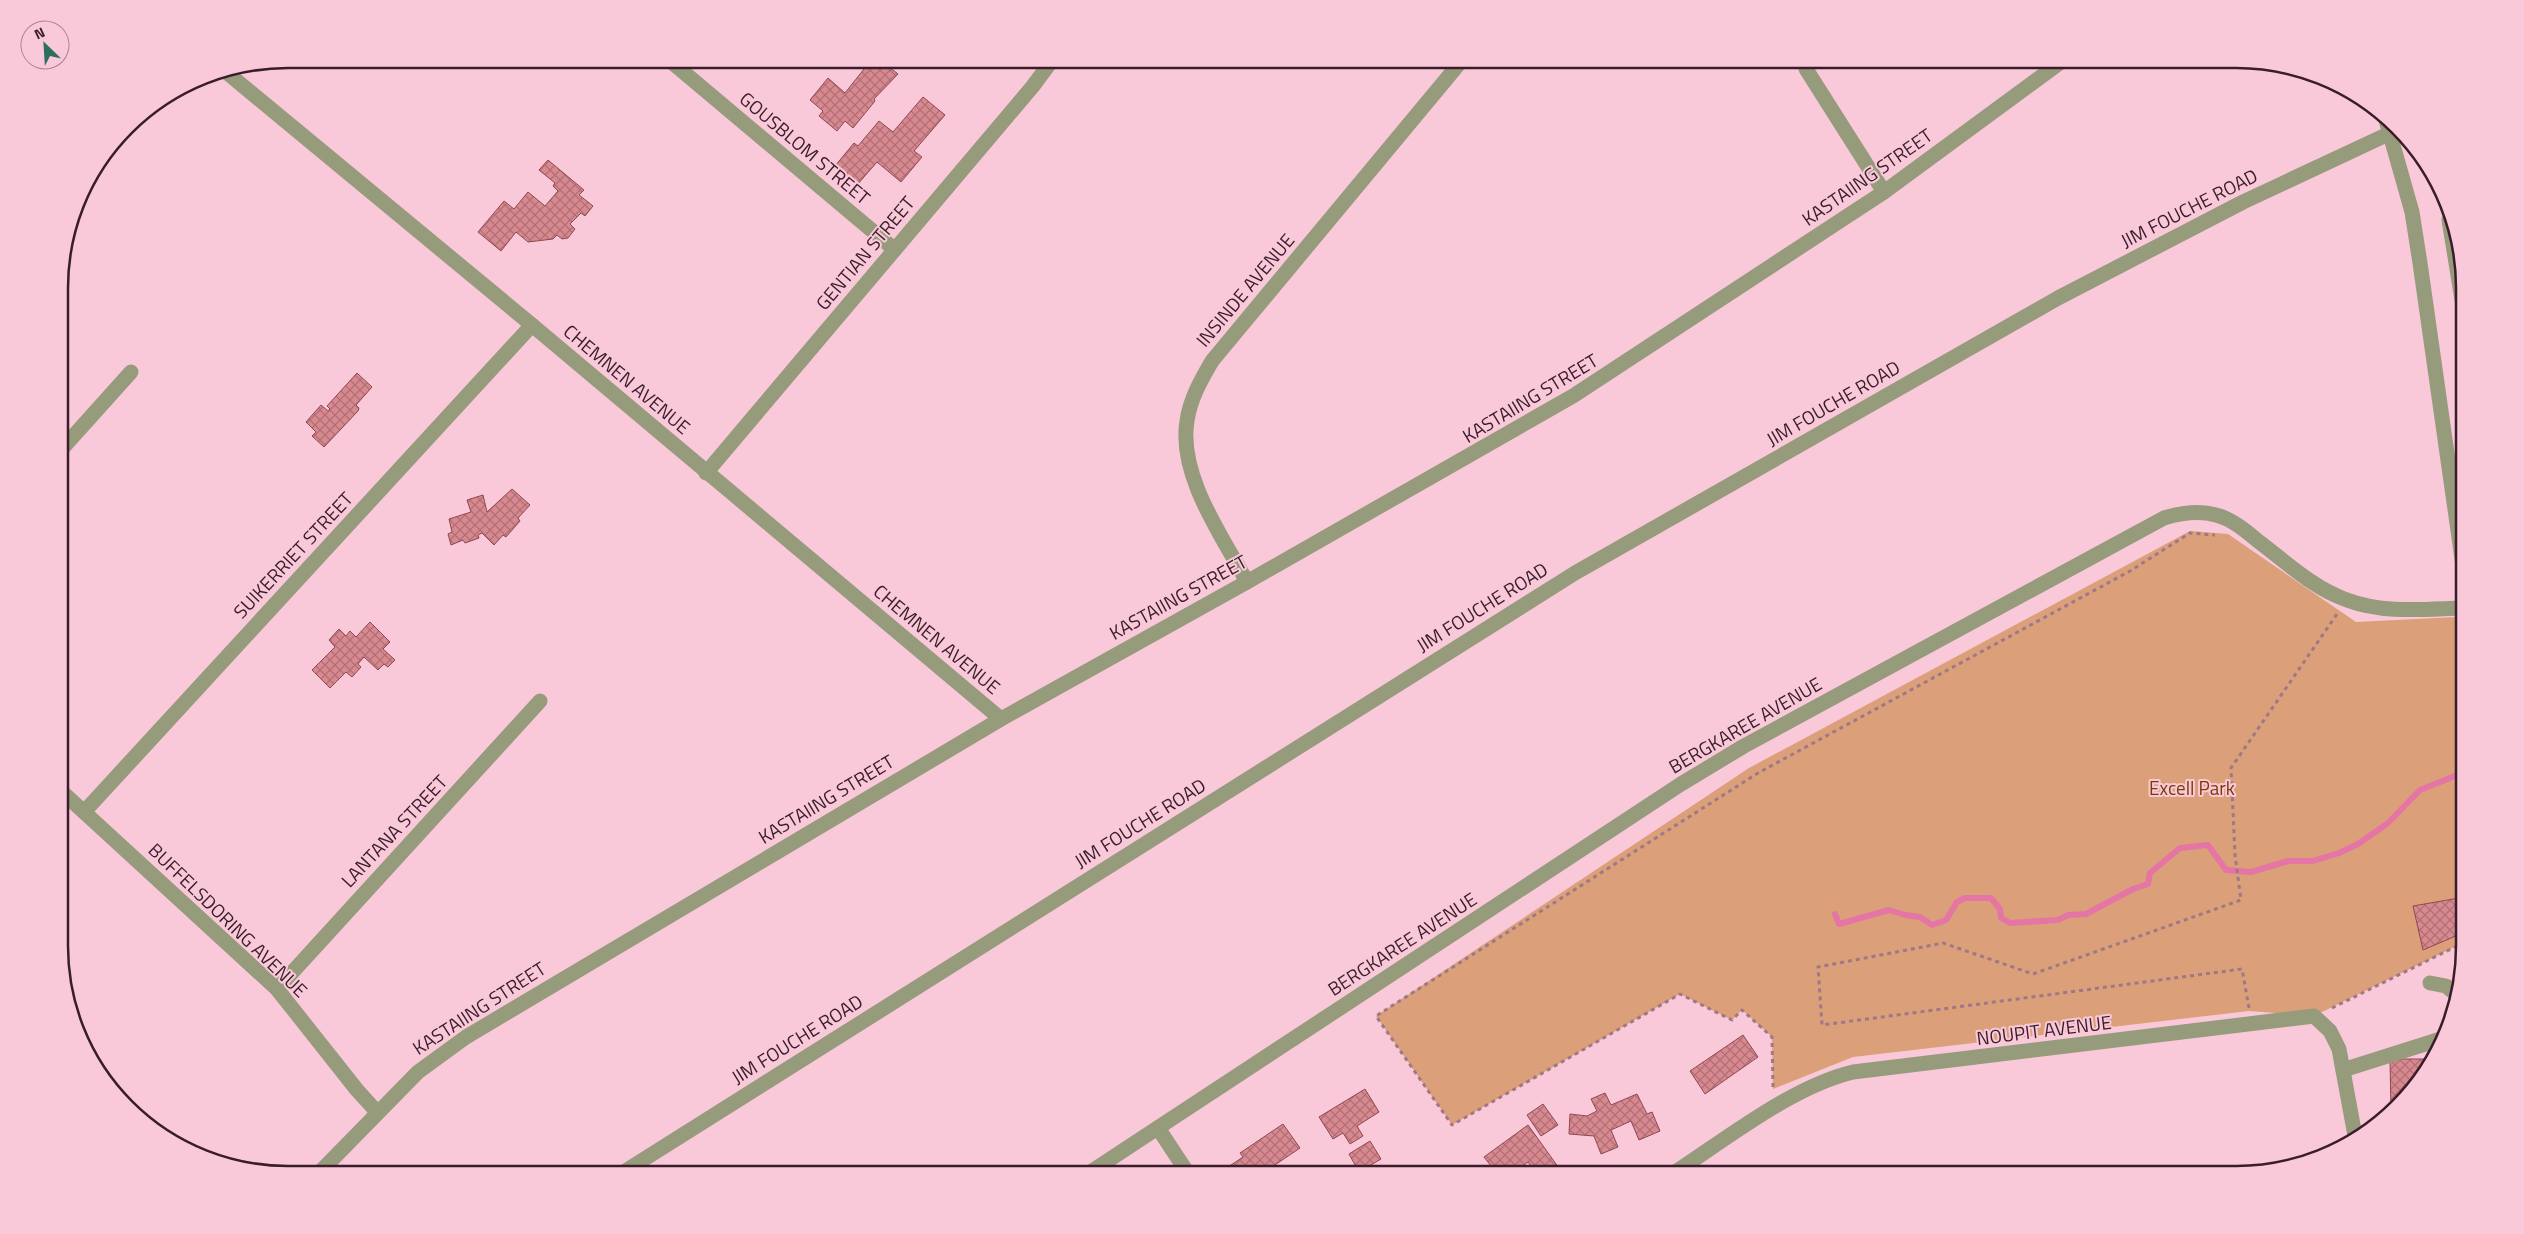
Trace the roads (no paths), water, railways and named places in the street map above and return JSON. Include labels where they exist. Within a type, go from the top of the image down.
[{"type":"street","name":"GOUSBLOM STREET","points":[[679,68],[894,249]]},
{"type":"street","name":"GENTIAN STREET","points":[[706,473],[1047,68]]},
{"type":"street","name":"INSINDE AVENUE","points":[[1247,582],[1199,493],[1190,468],[1185,443],[1186,421],[1196,388],[1212,361],[1456,68]]},
{"type":"street","name":"KASTAIING STREET","points":[[326,1166],[418,1072],[466,1036],[1001,719],[1511,433],[1604,378],[1884,192],[2054,68]]},
{"type":"street","points":[[1806,69],[1884,192]]},
{"type":"street","name":"CHEMNEN AVENUE","points":[[230,75],[532,325],[1001,719]]},
{"type":"street","name":"JIM FOUCHE ROAD","points":[[633,1166],[1575,572],[2058,298],[2226,211],[2392,132]]},
{"type":"street","points":[[2396,136],[2412,212],[2457,524]]},
{"type":"street","name":"SUIKERRIET STREET","points":[[84,812],[532,325]]},
{"type":"street","points":[[68,442],[131,372]]},
{"type":"street","name":"BERGKAREE AVENUE","points":[[1100,1166],[1681,784],[1744,746],[2164,518],[2188,512],[2201,512],[2228,519],[2315,584],[2335,596],[2363,606],[2401,610],[2457,612]]},
{"type":"street","name":"LANTANA STREET","points":[[277,988],[540,702]]},
{"type":"street","name":"BUFFELSDORING AVENUE","points":[[68,797],[277,988],[357,1090],[378,1112]]},
{"type":"street","points":[[2430,983],[2446,986],[2452,991]]},
{"type":"street","name":"NOUPIT AVENUE","points":[[1685,1166],[1771,1110],[1810,1088],[1834,1077],[1853,1072],[2314,1016],[2335,1039],[2344,1070],[2354,1132]]},
{"type":"street","points":[[2344,1070],[2436,1041]]},
{"type":"street","points":[[1158,1128],[1184,1166]]},
{"type":"waterway","points":[[1835,914],[1839,924],[1889,910],[1920,917],[1932,925],[1946,920],[1957,902],[1965,898],[1991,898],[2000,909],[2001,918],[2010,923],[2058,920],[2068,915],[2086,914],[2133,889],[2148,884],[2150,873],[2180,848],[2208,845],[2226,870],[2251,872],[2288,861],[2313,861],[2339,853],[2358,844],[2388,823],[2420,790],[2457,774]]},
{"type":"park label","name":"Excell Park","points":[[2192,788]]}]
